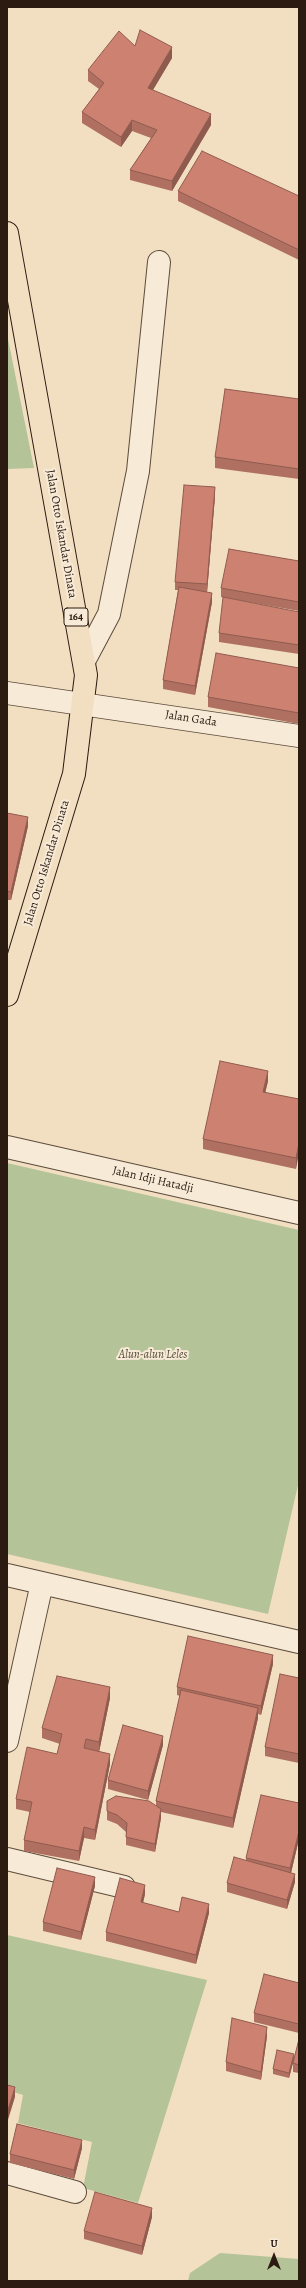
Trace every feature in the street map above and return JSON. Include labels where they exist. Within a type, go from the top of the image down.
[{"type":"main road","name":"Jalan Otto Iskandar Dinata","points":[[7,233],[86,675],[74,774],[7,995]]},
{"type":"street","points":[[84,661],[109,614],[138,471],[159,262]]},
{"type":"street","name":"Jalan Gada","points":[[7,694],[83,703],[299,736]]},
{"type":"street","name":"Jalan Idji Hatadji","points":[[7,1147],[299,1213]]},
{"type":"street","points":[[7,1575],[299,1642]]},
{"type":"street","points":[[7,1741],[42,1583]]},
{"type":"street","points":[[7,1859],[124,1887]]},
{"type":"street","points":[[7,2173],[75,2192]]},
{"type":"green space","points":[[7,334],[34,468],[7,469]]},
{"type":"green space","name":"Alun-alun Leles","points":[[7,1163],[299,1230],[299,1481],[268,1614],[7,1554]]},
{"type":"green space","points":[[7,1935],[207,1980],[138,2203],[83,2188],[92,2142],[18,2123],[23,2095],[7,2090]]},
{"type":"green space","points":[[220,2253],[299,2259],[299,2281],[188,2281],[190,2273]]},
{"type":"building","points":[[140,30],[172,47],[148,88],[211,114],[172,181],[130,170],[157,130],[132,120],[121,137],[82,112],[104,83],[88,70],[119,31],[135,46]]},
{"type":"building","points":[[202,151],[299,196],[299,250],[178,191]]},
{"type":"building","points":[[225,389],[299,399],[299,469],[215,457]]},
{"type":"building","points":[[184,485],[215,487],[207,584],[175,582]]},
{"type":"building","points":[[229,549],[299,561],[299,602],[221,588]]},
{"type":"building","points":[[179,587],[212,593],[195,686],[163,680]]},
{"type":"building","points":[[223,597],[299,612],[299,645],[219,633]]},
{"type":"building","points":[[216,653],[299,668],[299,713],[208,697]]},
{"type":"building","points":[[7,813],[28,817],[11,892],[7,891]]},
{"type":"building","points":[[220,1061],[268,1071],[263,1092],[299,1099],[299,1143],[296,1158],[203,1139]]},
{"type":"building","points":[[188,1636],[273,1655],[261,1706],[177,1687]]},
{"type":"building","points":[[280,1674],[299,1678],[299,1754],[265,1747]]},
{"type":"building","points":[[57,1676],[110,1687],[99,1742],[86,1739],[84,1748],[110,1754],[95,1830],[84,1827],[79,1851],[24,1840],[32,1802],[16,1799],[27,1747],[57,1754],[62,1734],[42,1728]]},
{"type":"building","points":[[181,1690],[258,1708],[233,1818],[156,1801]]},
{"type":"building","points":[[123,1725],[163,1736],[148,1791],[108,1780]]},
{"type":"building","points":[[261,1795],[299,1803],[299,1831],[290,1868],[246,1858]]},
{"type":"building","points":[[116,1796],[149,1801],[161,1809],[155,1844],[126,1837],[127,1823],[117,1815],[107,1811],[107,1801]]},
{"type":"building","points":[[234,1857],[295,1874],[287,1900],[227,1883]]},
{"type":"building","points":[[57,1868],[95,1877],[81,1932],[43,1922]]},
{"type":"building","points":[[120,1878],[145,1885],[141,1902],[179,1912],[182,1897],[209,1904],[196,1955],[106,1932]]},
{"type":"building","points":[[264,1974],[299,1983],[299,2024],[254,2013]]},
{"type":"building","points":[[232,2018],[267,2027],[261,2072],[226,2062]]},
{"type":"building","points":[[299,2039],[299,2065],[293,2063]]},
{"type":"building","points":[[277,2050],[294,2054],[289,2073],[273,2069]]},
{"type":"building","points":[[7,2085],[15,2087],[7,2113]]},
{"type":"building","points":[[17,2124],[82,2140],[74,2170],[10,2154]]},
{"type":"building","points":[[95,2192],[152,2208],[142,2246],[84,2231]]}]
